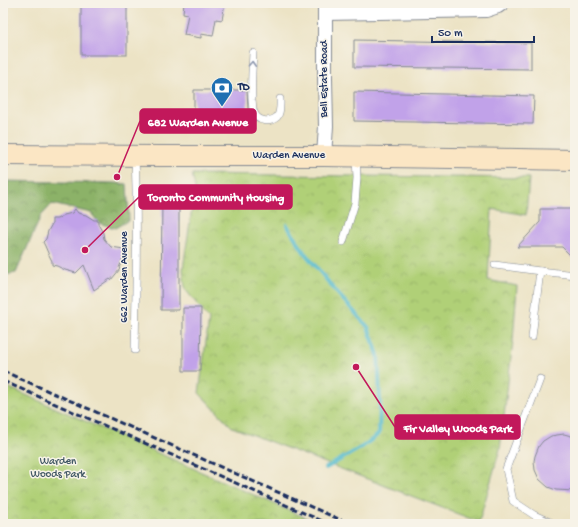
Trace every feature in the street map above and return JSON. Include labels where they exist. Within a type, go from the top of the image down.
[{"type":"main road","name":"Warden Avenue","points":[[3,155],[324,156],[575,160]]},
{"type":"street","points":[[325,8],[467,7],[486,10],[502,3]]},
{"type":"street","name":"Bell Estate Road","points":[[324,156],[326,126],[325,8]]},
{"type":"lane","points":[[253,53],[251,86],[253,112],[257,118],[262,121],[276,118],[279,112],[280,99]]},
{"type":"lane","name":"662 Warden Avenue","points":[[135,156],[135,350]]},
{"type":"lane","points":[[343,242],[355,203],[357,178],[356,157]]},
{"type":"lane","points":[[495,265],[575,275]]},
{"type":"lane","points":[[532,337],[540,271]]},
{"type":"lane","points":[[540,379],[506,469],[513,501],[534,515],[554,524]]},
{"type":"green space","points":[[192,174],[529,178],[526,215],[492,209],[488,280],[517,286],[513,341],[500,449],[479,522],[232,427],[199,393],[209,319],[185,289],[183,269],[195,188]]},
{"type":"green space","points":[[3,181],[127,184],[129,220],[115,228],[99,223],[91,213],[52,204],[41,216],[16,273],[5,275],[3,273]]},
{"type":"green space","name":"Warden Woods Park","points":[[3,385],[320,524],[3,524]]},
{"type":"building","points":[[81,3],[127,3],[127,55],[81,55]]},
{"type":"building","points":[[184,3],[225,3],[222,20],[216,19],[213,36],[201,34],[201,38],[184,35],[188,14],[183,13]]},
{"type":"building","points":[[354,40],[531,43],[531,69],[354,67]]},
{"type":"building","name":"TD","points":[[194,90],[247,90],[248,109],[251,117],[251,124],[194,123]]},
{"type":"building","points":[[354,92],[534,96],[533,124],[354,121]]},
{"type":"building","points":[[162,200],[179,200],[179,310],[161,310]]},
{"type":"building","points":[[75,209],[78,213],[86,215],[94,220],[98,220],[98,224],[103,233],[104,239],[111,247],[124,249],[120,269],[111,280],[110,279],[94,290],[84,265],[76,273],[52,265],[52,261],[43,242],[46,239],[52,224],[52,219],[57,219],[72,213]]},
{"type":"building","points":[[540,209],[575,209],[575,260],[562,247],[517,247],[540,222]]},
{"type":"building","points":[[183,308],[201,308],[200,371],[183,371]]},
{"type":"building","points":[[564,434],[575,437],[575,491],[556,490],[548,487],[539,479],[535,470],[535,456],[543,441],[551,436]]},
{"type":"waterway","points":[[287,225],[304,252],[338,294],[368,327],[378,355],[380,400],[379,434],[362,447],[326,468]]},
{"type":"railway","points":[[3,371],[350,524]]},
{"type":"railway","points":[[3,381],[329,524]]},
{"type":"place","name":"TD","points":[[222,108]]},
{"type":"place","name":"682 Warden Avenue","points":[[117,177]]},
{"type":"place","name":"Toronto Community Housing","points":[[85,250]]},
{"type":"place","name":"Fir Valley Woods Park","points":[[356,367]]}]
